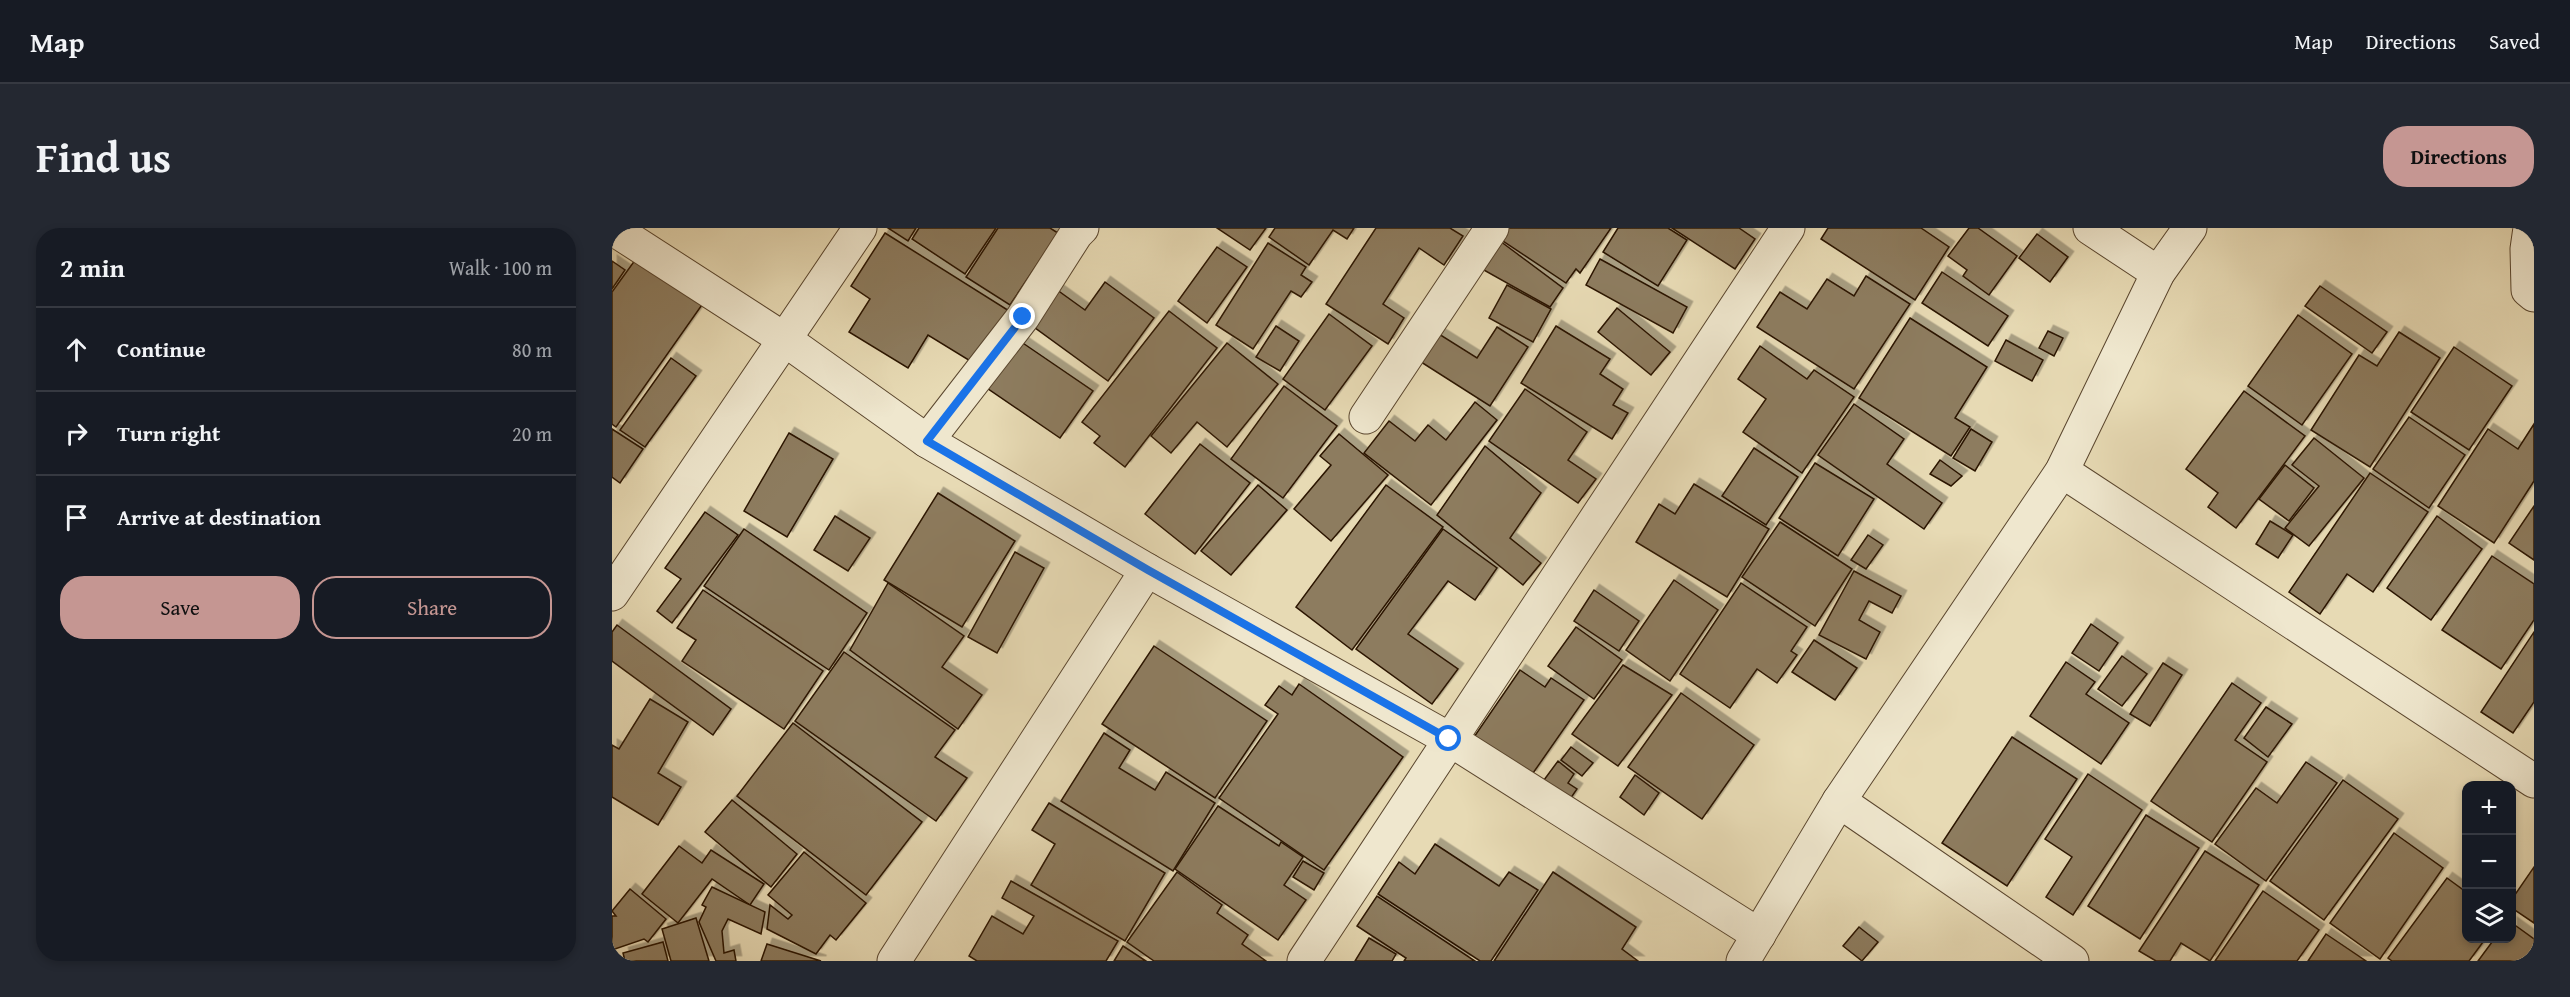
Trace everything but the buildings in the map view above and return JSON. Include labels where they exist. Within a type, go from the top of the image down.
[{"type":"street","points":[[612,228],[784,339],[927,441],[1148,570],[1449,739],[1751,948],[1839,801],[2062,471],[2158,273],[2190,228]]},
{"type":"street","points":[[612,594],[860,228]]},
{"type":"street","points":[[927,441],[1023,317],[1082,228]]},
{"type":"street","points":[[1366,417],[1492,228]]},
{"type":"street","points":[[1304,961],[1788,228]]},
{"type":"street","points":[[2090,228],[2158,273]]},
{"type":"street","points":[[2530,228],[2527,249],[2528,290],[2534,295]]},
{"type":"street","points":[[2062,471],[2534,781]]},
{"type":"street","points":[[894,961],[1148,570]]},
{"type":"street","points":[[1839,801],[2072,961]]},
{"type":"route","points":[[1023,317],[927,441],[1148,570],[1449,739]]}]
